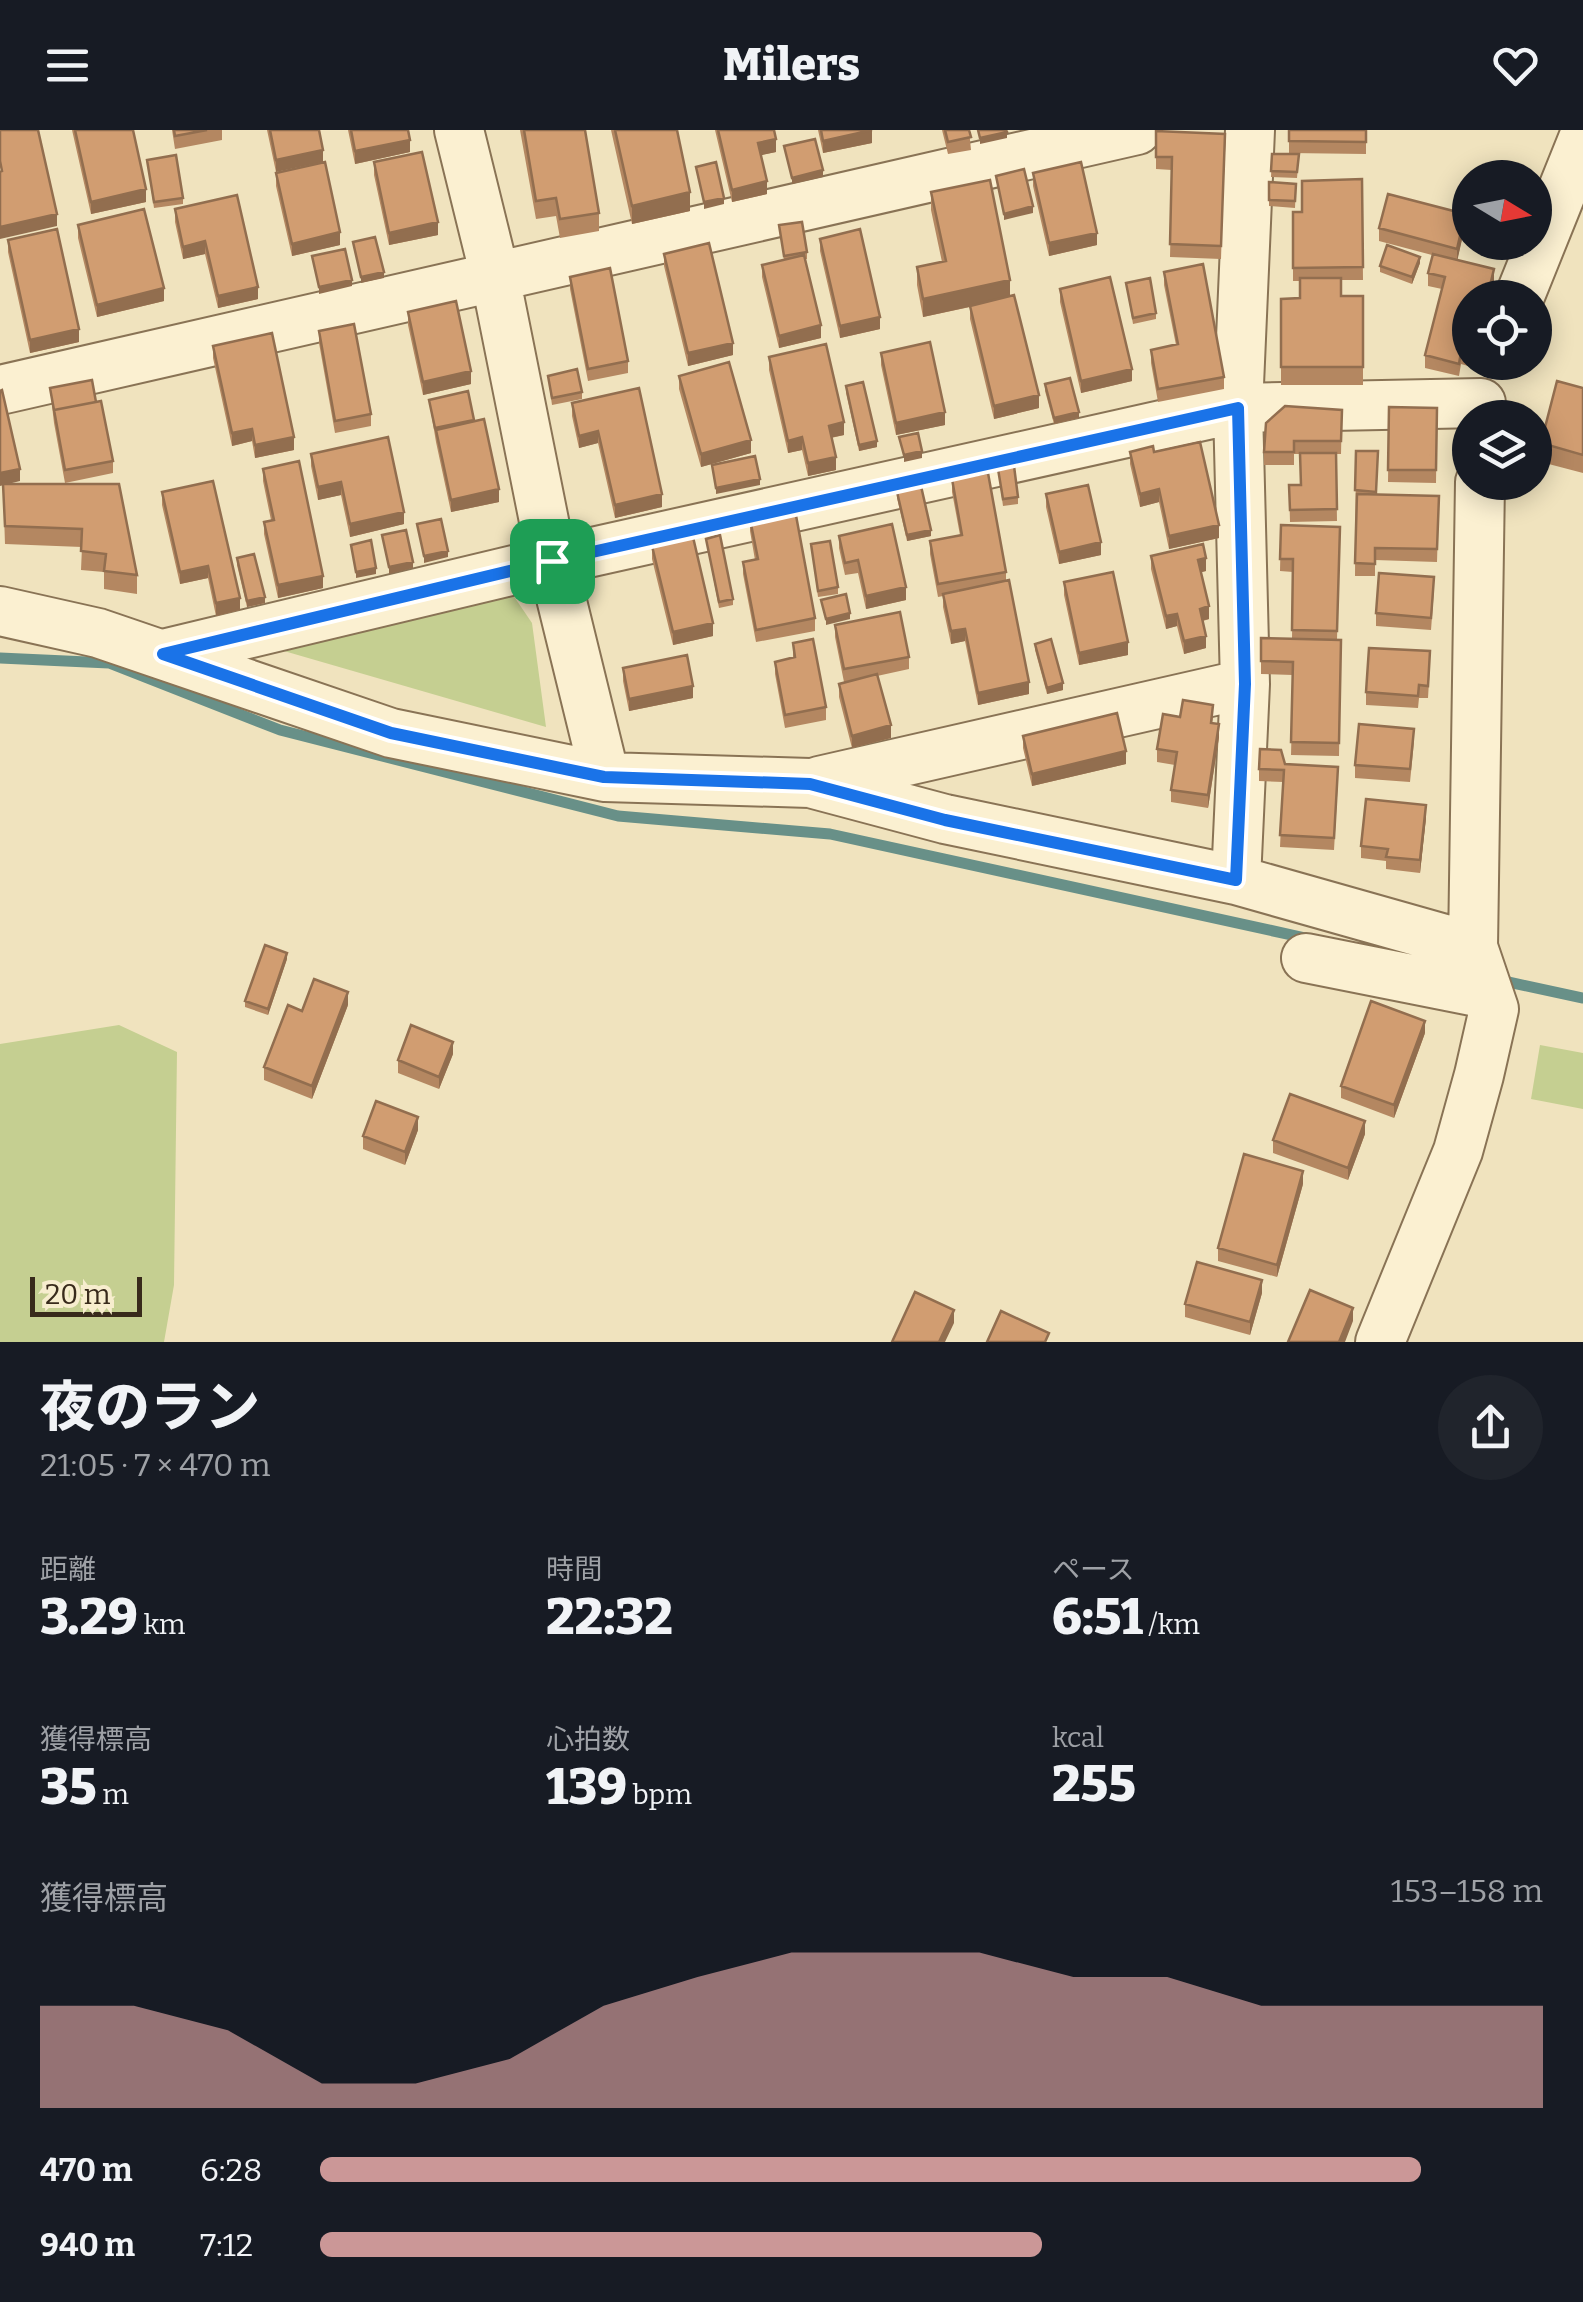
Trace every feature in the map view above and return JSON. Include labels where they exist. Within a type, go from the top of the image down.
[{"type":"street","points":[[459,130],[496,276],[552,561],[604,777]]},
{"type":"street","points":[[0,390],[1137,130]]},
{"type":"street","points":[[1236,880],[1245,684],[1238,408],[1250,130]]},
{"type":"street","points":[[1526,280],[1583,139]]},
{"type":"street","points":[[163,654],[552,561],[1238,408],[1486,394]]},
{"type":"street","points":[[1380,1342],[1458,1151],[1494,1009],[1473,947],[1480,500]]},
{"type":"street","points":[[0,610],[98,633],[391,733],[604,777],[810,784],[945,820],[1236,880],[1473,947]]},
{"type":"street","points":[[810,784],[1245,684]]},
{"type":"street","points":[[1306,958],[1486,994]]},
{"type":"green space","points":[[494,588],[513,595],[532,623],[546,727],[284,651],[268,643]]},
{"type":"green space","points":[[119,1025],[177,1052],[174,1285],[164,1342],[0,1342],[0,1044]]},
{"type":"green space","points":[[1540,1045],[1583,1053],[1583,1109],[1531,1099]]},
{"type":"building","points":[[0,130],[38,130],[57,214],[0,227]]},
{"type":"building","points":[[75,130],[133,130],[146,189],[91,202]]},
{"type":"building","points":[[174,130],[207,130],[175,136]]},
{"type":"building","points":[[270,130],[319,130],[323,150],[276,160]]},
{"type":"building","points":[[351,130],[408,130],[410,140],[355,151]]},
{"type":"building","points":[[524,130],[585,130],[599,213],[560,219],[556,198],[536,201]]},
{"type":"building","points":[[615,130],[677,130],[690,192],[632,206]]},
{"type":"building","points":[[718,130],[774,130],[776,139],[758,143],[767,181],[732,190]]},
{"type":"building","points":[[821,130],[872,130],[823,141]]},
{"type":"building","points":[[945,130],[969,130],[971,137],[948,142]]},
{"type":"building","points":[[978,130],[1006,130],[1007,132],[980,138]]},
{"type":"building","points":[[1289,130],[1366,130],[1366,142],[1289,141]]},
{"type":"building","points":[[1156,131],[1225,134],[1221,246],[1170,244],[1172,157],[1156,157]]},
{"type":"building","points":[[815,139],[823,170],[792,178],[784,146]]},
{"type":"building","points":[[422,152],[438,222],[389,233],[374,162]]},
{"type":"building","points":[[1272,154],[1299,154],[1297,172],[1271,171]]},
{"type":"building","points":[[176,155],[183,198],[154,202],[147,160]]},
{"type":"building","points":[[325,162],[340,232],[292,244],[276,173]]},
{"type":"building","points":[[716,162],[724,198],[704,202],[696,167]]},
{"type":"building","points":[[1081,162],[1097,233],[1049,243],[1033,173]]},
{"type":"building","points":[[1024,169],[1033,206],[1004,214],[996,176]]},
{"type":"building","points":[[1362,179],[1363,267],[1293,268],[1293,212],[1302,212],[1302,181]]},
{"type":"building","points":[[990,180],[1010,280],[923,299],[917,267],[946,261],[931,192]]},
{"type":"building","points":[[1269,182],[1296,184],[1295,201],[1269,200]]},
{"type":"building","points":[[1388,194],[1452,211],[1452,248],[1379,228]]},
{"type":"building","points":[[237,195],[258,287],[218,296],[205,241],[183,247],[175,209]]},
{"type":"building","points":[[144,209],[164,288],[97,305],[78,225]]},
{"type":"building","points":[[802,222],[807,252],[784,256],[779,225]]},
{"type":"building","points":[[57,229],[79,329],[30,340],[8,240]]},
{"type":"building","points":[[860,229],[880,317],[840,326],[820,239]]},
{"type":"building","points":[[375,237],[384,272],[361,277],[353,242]]},
{"type":"building","points":[[709,243],[733,343],[688,353],[664,254]]},
{"type":"building","points":[[1387,245],[1420,257],[1412,277],[1380,266]]},
{"type":"building","points":[[345,249],[352,280],[319,287],[312,256]]},
{"type":"building","points":[[1433,254],[1494,269],[1491,280],[1452,280],[1452,362],[1425,355],[1445,277],[1428,273]]},
{"type":"building","points":[[804,255],[821,325],[779,336],[762,265]]},
{"type":"building","points":[[1203,264],[1224,377],[1158,389],[1151,350],[1178,344],[1164,272]]},
{"type":"building","points":[[610,268],[628,361],[588,369],[570,277]]},
{"type":"building","points":[[1110,277],[1132,369],[1081,381],[1060,289]]},
{"type":"building","points":[[1150,278],[1156,313],[1133,318],[1126,283]]},
{"type":"building","points":[[1300,278],[1341,278],[1341,296],[1363,296],[1363,367],[1281,367],[1281,299],[1300,298]]},
{"type":"building","points":[[1014,295],[1039,395],[994,406],[970,306]]},
{"type":"building","points":[[456,301],[471,371],[423,382],[408,312]]},
{"type":"building","points":[[354,324],[371,414],[335,421],[319,331]]},
{"type":"building","points":[[272,333],[294,437],[255,445],[252,429],[232,433],[213,346]]},
{"type":"building","points":[[930,342],[945,412],[896,423],[881,353]]},
{"type":"building","points":[[826,344],[844,422],[829,426],[836,457],[808,463],[802,437],[788,441],[769,357]]},
{"type":"building","points":[[729,362],[751,440],[701,454],[679,376]]},
{"type":"building","points":[[577,369],[582,392],[552,398],[548,376]]},
{"type":"building","points":[[1070,378],[1079,412],[1054,418],[1045,384]]},
{"type":"building","points":[[92,380],[96,402],[54,410],[50,388]]},
{"type":"building","points":[[1557,381],[1583,388],[1583,455],[1552,446],[1552,400]]},
{"type":"building","points":[[863,382],[877,441],[859,445],[846,386]]},
{"type":"building","points":[[639,388],[662,494],[615,505],[598,431],[579,436],[572,403]]},
{"type":"building","points":[[0,391],[20,469],[0,473]]},
{"type":"building","points":[[468,391],[474,420],[435,428],[429,400]]},
{"type":"building","points":[[101,401],[113,461],[65,470],[54,410]]},
{"type":"building","points":[[1285,406],[1342,410],[1341,441],[1294,441],[1294,452],[1264,452],[1266,423]]},
{"type":"building","points":[[1389,407],[1437,408],[1436,470],[1388,470]]},
{"type":"building","points":[[484,419],[499,489],[451,500],[436,430]]},
{"type":"building","points":[[918,433],[922,451],[904,455],[899,437]]},
{"type":"building","points":[[388,437],[404,512],[350,524],[341,482],[318,487],[311,454]]},
{"type":"building","points":[[1200,442],[1219,525],[1169,536],[1159,489],[1140,494],[1130,452],[1153,446],[1154,452]]},
{"type":"building","points":[[1356,451],[1378,451],[1376,492],[1355,490]]},
{"type":"building","points":[[1300,453],[1336,453],[1337,509],[1290,510],[1289,485],[1301,485]]},
{"type":"building","points":[[755,456],[760,479],[716,488],[712,465]]},
{"type":"building","points":[[299,461],[323,576],[278,585],[264,522],[274,520],[263,469]]},
{"type":"building","points":[[1014,466],[1018,497],[1003,499],[998,469]]},
{"type":"building","points":[[988,473],[1006,572],[938,584],[930,541],[962,535],[952,479]]},
{"type":"building","points":[[213,481],[240,598],[216,603],[208,566],[180,572],[162,492]]},
{"type":"building","points":[[3,484],[119,484],[137,575],[104,571],[106,554],[81,551],[82,529],[5,526]]},
{"type":"building","points":[[1088,485],[1101,542],[1059,552],[1046,494]]},
{"type":"building","points":[[921,486],[931,530],[907,535],[897,492]]},
{"type":"building","points":[[1357,494],[1439,496],[1437,549],[1375,548],[1375,564],[1355,563]]},
{"type":"building","points":[[795,510],[815,618],[756,630],[743,562],[758,559],[750,519]]},
{"type":"building","points":[[441,519],[448,551],[424,556],[417,524]]},
{"type":"building","points":[[892,524],[906,587],[866,596],[858,560],[845,563],[839,536]]},
{"type":"building","points":[[1281,525],[1340,527],[1337,631],[1292,630],[1293,559],[1280,559]]},
{"type":"building","points":[[406,530],[413,562],[389,567],[382,535]]},
{"type":"building","points":[[720,535],[733,599],[719,602],[706,539]]},
{"type":"building","points":[[693,537],[713,623],[673,632],[652,546]]},
{"type":"building","points":[[371,540],[376,568],[356,572],[351,545]]},
{"type":"building","points":[[830,541],[838,587],[818,591],[811,544]]},
{"type":"building","points":[[1203,544],[1206,558],[1198,560],[1209,606],[1200,609],[1206,636],[1184,641],[1177,614],[1166,616],[1151,556]]},
{"type":"building","points":[[254,554],[265,597],[247,601],[237,558]]},
{"type":"building","points":[[1113,572],[1128,642],[1079,653],[1064,582]]},
{"type":"building","points":[[1379,573],[1434,577],[1431,618],[1376,613]]},
{"type":"building","points":[[1009,580],[1029,682],[978,693],[965,629],[951,631],[943,594]]},
{"type":"building","points":[[846,594],[850,613],[826,619],[821,600]]},
{"type":"building","points":[[900,612],[909,657],[844,669],[835,625]]},
{"type":"building","points":[[1261,638],[1341,640],[1339,743],[1291,742],[1293,662],[1261,661]]},
{"type":"building","points":[[813,639],[826,707],[785,715],[775,662],[795,657],[793,643]]},
{"type":"building","points":[[1051,639],[1063,683],[1047,688],[1035,644]]},
{"type":"building","points":[[1369,648],[1430,651],[1428,686],[1419,685],[1418,696],[1366,692]]},
{"type":"building","points":[[687,655],[693,686],[629,699],[623,668]]},
{"type":"building","points":[[877,674],[891,725],[852,736],[839,684]]},
{"type":"building","points":[[1183,700],[1213,705],[1211,723],[1219,724],[1208,795],[1171,790],[1177,752],[1157,749],[1163,714],[1180,717]]},
{"type":"building","points":[[1117,713],[1126,751],[1032,774],[1023,736]]},
{"type":"building","points":[[1359,724],[1414,729],[1410,769],[1355,765]]},
{"type":"building","points":[[1260,749],[1281,750],[1285,764],[1338,767],[1334,838],[1280,835],[1284,770],[1259,769]]},
{"type":"building","points":[[1366,799],[1426,805],[1420,860],[1386,857],[1388,849],[1361,846]]},
{"type":"building","points":[[265,945],[287,953],[268,1009],[245,1001]]},
{"type":"building","points":[[314,979],[348,992],[312,1086],[264,1067],[288,1005],[302,1011]]},
{"type":"building","points":[[1371,1001],[1425,1021],[1394,1105],[1341,1086]]},
{"type":"building","points":[[411,1025],[453,1042],[439,1077],[398,1060]]},
{"type":"building","points":[[1290,1094],[1365,1121],[1348,1168],[1273,1140]]},
{"type":"building","points":[[376,1101],[418,1117],[405,1152],[363,1136]]},
{"type":"building","points":[[1244,1154],[1303,1171],[1277,1265],[1218,1248]]},
{"type":"building","points":[[1197,1262],[1262,1280],[1250,1322],[1185,1304]]},
{"type":"building","points":[[1310,1290],[1353,1308],[1339,1342],[1288,1342]]},
{"type":"building","points":[[915,1292],[954,1310],[939,1342],[892,1342]]},
{"type":"building","points":[[1001,1311],[1049,1333],[1045,1342],[987,1342]]},
{"type":"waterway","points":[[0,658],[109,663],[280,730],[618,816],[830,834],[1310,939]]},
{"type":"waterway","points":[[1499,980],[1583,998]]},
{"type":"route","points":[[1238,408],[1245,684],[1236,880],[945,820],[810,784],[604,777],[391,733],[163,654],[552,561],[1238,408]]}]
